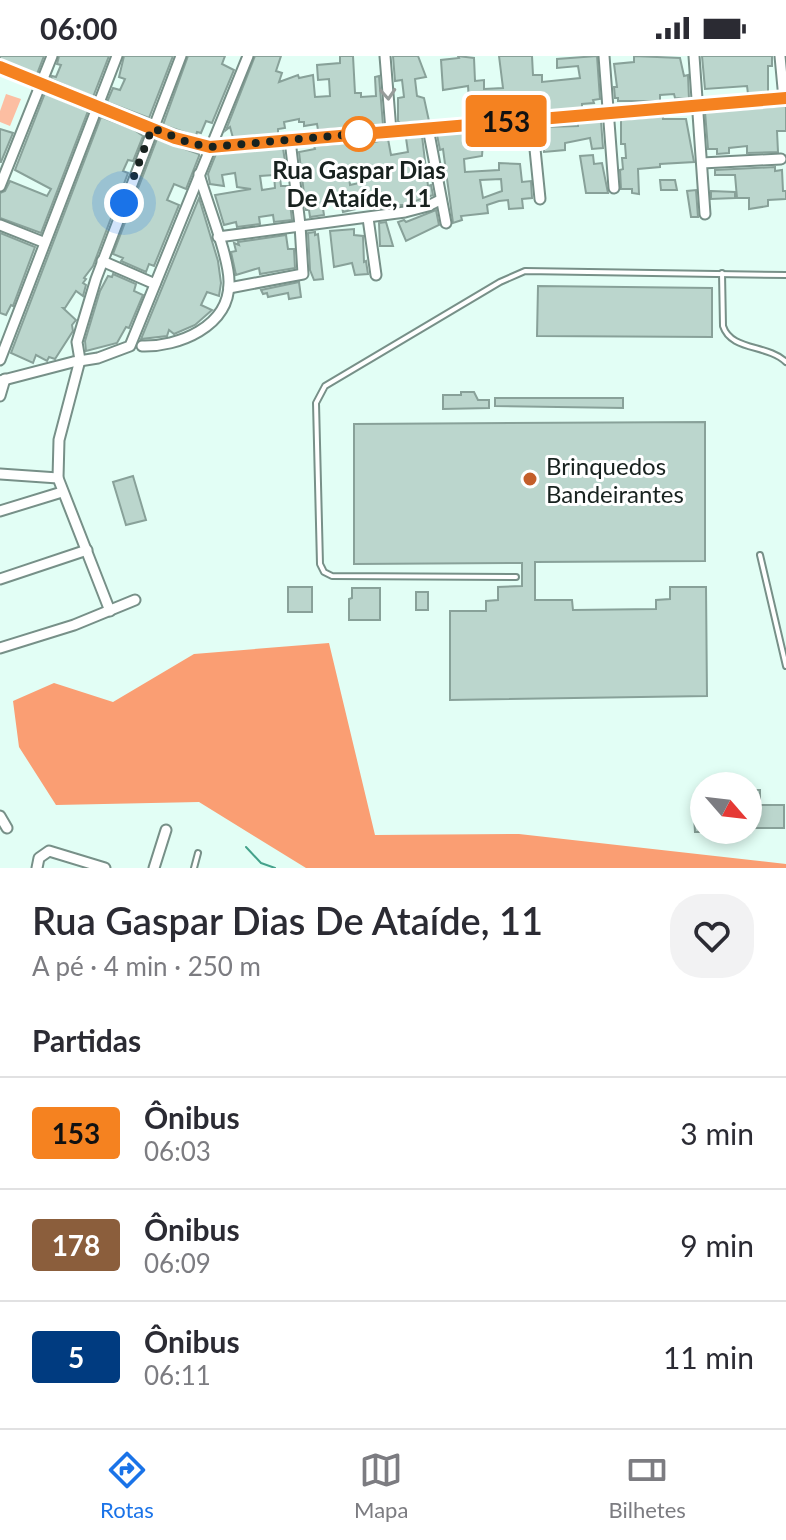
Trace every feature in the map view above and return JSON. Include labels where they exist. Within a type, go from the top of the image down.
[{"type":"street","points":[[0,186],[52,56]]},
{"type":"street","points":[[0,360],[117,56]]},
{"type":"street","points":[[110,611],[62,492],[58,478],[59,440],[80,360],[77,342],[102,261],[181,56]]},
{"type":"street","points":[[0,396],[2,380],[98,358],[130,346],[248,56]]},
{"type":"street","points":[[385,56],[391,131]]},
{"type":"street","points":[[604,56],[614,188]]},
{"type":"street","points":[[694,56],[705,214]]},
{"type":"street","points":[[0,67],[190,143],[210,147],[785,98],[780,56]]},
{"type":"street","points":[[532,119],[540,199]]},
{"type":"street","points":[[428,128],[446,223]]},
{"type":"street","points":[[229,288],[301,276],[304,270],[290,140]]},
{"type":"street","points":[[702,163],[781,159]]},
{"type":"street","points":[[142,346],[173,343],[200,331],[215,317],[229,288],[199,174]]},
{"type":"street","points":[[218,237],[368,218],[428,206],[440,200]]},
{"type":"street","points":[[368,218],[376,275]]},
{"type":"street","points":[[0,225],[43,242]]},
{"type":"street","points":[[102,261],[155,284]]},
{"type":"street","points":[[0,474],[58,478]]},
{"type":"street","points":[[0,511],[62,492]]},
{"type":"street","points":[[0,579],[87,550]]},
{"type":"street","points":[[0,648],[135,600]]},
{"type":"street","points":[[0,816],[7,828]]},
{"type":"street","points":[[154,868],[166,830]]},
{"type":"street","points":[[37,868],[39,858],[49,851],[105,868]]},
{"type":"lane","points":[[516,577],[332,576],[324,572],[320,564],[316,403],[319,393],[332,381],[500,282],[525,271],[786,275]]},
{"type":"lane","points":[[722,273],[725,334],[738,343],[771,351],[786,362]]},
{"type":"lane","points":[[760,555],[786,666]]},
{"type":"lane","points":[[194,868],[198,853]]},
{"type":"shaded area","points":[[6,94],[21,99],[10,126],[0,122]]},
{"type":"shaded area","points":[[329,643],[375,835],[519,834],[786,864],[786,868],[306,868],[199,802],[56,805],[19,747],[13,701],[54,683],[113,702],[194,654]]},
{"type":"building","points":[[0,56],[44,56],[37,74],[0,60]]},
{"type":"building","points":[[59,56],[109,56],[93,97],[51,79],[52,76],[56,77],[61,65],[57,64]]},
{"type":"building","points":[[124,56],[173,56],[149,118],[107,102],[113,88],[120,90],[125,79],[119,77]]},
{"type":"building","points":[[188,56],[225,56],[222,64],[234,70],[212,123],[206,121],[201,133],[197,132],[196,136],[163,125]]},
{"type":"building","points":[[255,56],[281,56],[276,71],[282,73],[279,82],[298,75],[299,78],[313,75],[315,97],[330,96],[329,79],[318,80],[317,65],[340,63],[340,56],[353,56],[355,93],[361,93],[361,97],[376,96],[375,77],[379,76],[383,125],[318,130],[317,124],[304,126],[299,119],[284,122],[285,128],[278,129],[278,134],[233,138],[230,127],[226,130]]},
{"type":"building","points":[[393,56],[418,56],[426,77],[415,79],[417,96],[424,98],[429,121],[398,121],[398,98],[404,97],[402,80],[395,81]]},
{"type":"building","points":[[458,56],[474,58],[475,81],[484,80],[484,89],[503,88],[499,56],[532,56],[533,75],[542,75],[542,82],[580,78],[578,66],[557,68],[557,59],[597,56],[600,99],[582,104],[582,108],[520,113],[519,104],[503,106],[504,114],[470,117],[468,86],[443,90],[441,60]]},
{"type":"building","points":[[634,56],[680,58],[684,76],[688,75],[689,99],[675,98],[674,94],[660,95],[660,101],[618,101],[615,98],[614,64],[634,62]]},
{"type":"building","points":[[702,56],[772,56],[772,66],[768,66],[768,92],[748,94],[747,86],[705,89]]},
{"type":"building","points":[[45,93],[88,111],[41,233],[0,218],[0,193],[5,191],[10,181],[47,196],[51,189],[15,170]]},
{"type":"building","points":[[786,106],[786,131],[777,131],[778,152],[747,153],[747,146],[729,148],[729,153],[717,154],[717,149],[708,149],[705,112]]},
{"type":"building","points":[[663,116],[663,119],[686,119],[694,162],[638,169],[639,194],[632,193],[632,189],[621,189],[620,170],[623,169],[622,158],[626,158],[625,144],[621,144],[621,120]]},
{"type":"building","points":[[101,117],[143,136],[133,161],[128,160],[123,171],[128,173],[93,266],[84,278],[83,296],[76,291],[63,308],[76,320],[72,325],[73,331],[55,359],[49,357],[47,361],[36,355],[33,363],[11,353]]},
{"type":"building","points":[[601,121],[603,148],[592,149],[590,138],[565,143],[565,150],[544,152],[543,127],[578,126],[578,123]]},
{"type":"building","points":[[525,128],[526,135],[483,142],[482,156],[464,159],[465,172],[499,170],[499,163],[520,164],[522,182],[531,181],[532,198],[522,199],[523,208],[509,209],[508,200],[499,201],[487,205],[488,213],[461,216],[462,220],[453,223],[443,149],[440,150],[437,135],[471,132],[479,133],[480,137],[498,130]],"holes":[[[501,179],[502,191],[483,198],[480,180]]]},
{"type":"building","points":[[0,129],[13,133],[1,162],[0,162]]},
{"type":"building","points":[[422,136],[428,186],[431,185],[433,195],[404,205],[391,205],[390,202],[382,208],[374,209],[373,205],[343,212],[339,194],[326,196],[327,201],[322,202],[324,215],[310,217],[309,210],[306,210],[299,152],[315,149],[314,146],[350,143],[351,147],[388,139],[391,155],[408,152],[406,138]],"holes":[[[365,168],[368,181],[350,185],[348,170]]]},
{"type":"building","points":[[157,139],[199,156],[186,189],[174,184],[167,200],[179,205],[154,266],[149,264],[146,272],[113,254]]},
{"type":"building","points":[[283,148],[286,168],[279,169],[281,186],[288,186],[292,220],[274,222],[273,215],[259,217],[260,224],[237,227],[236,222],[224,225],[215,195],[251,189],[237,187],[235,173],[222,175],[224,186],[210,184],[208,174],[216,154]],"holes":[[[274,175],[275,188],[262,190],[260,176]]]},
{"type":"building","points":[[593,155],[594,164],[602,163],[608,193],[586,193],[580,156]]},
{"type":"building","points":[[775,167],[775,171],[782,170],[786,199],[768,200],[768,206],[749,209],[749,198],[737,198],[735,175],[715,175],[715,170]]},
{"type":"building","points":[[660,180],[675,180],[677,190],[661,190]]},
{"type":"building","points":[[696,190],[698,217],[691,217],[687,191]]},
{"type":"building","points":[[711,191],[735,192],[735,198],[711,199]]},
{"type":"building","points":[[199,198],[218,261],[219,296],[207,292],[201,305],[212,310],[195,325],[174,334],[169,330],[167,336],[141,339]]},
{"type":"building","points":[[436,210],[439,225],[406,241],[398,222],[406,222]]},
{"type":"building","points":[[386,222],[393,246],[380,246],[379,223]]},
{"type":"building","points":[[354,229],[354,235],[363,236],[364,262],[368,274],[355,275],[352,263],[334,267],[330,231]]},
{"type":"building","points":[[315,232],[315,235],[318,234],[323,279],[314,280],[310,270],[308,233]]},
{"type":"building","points":[[0,233],[35,247],[13,306],[6,315],[0,313]]},
{"type":"building","points":[[286,235],[288,249],[294,249],[295,268],[260,274],[259,268],[236,275],[231,252],[236,251],[234,243],[239,245],[238,242]]},
{"type":"building","points":[[113,274],[136,284],[134,291],[143,295],[129,328],[126,327],[117,343],[86,351],[85,341],[100,291],[108,276],[112,277]]},
{"type":"building","points":[[299,282],[301,297],[289,299],[288,293],[268,297],[261,290]]},
{"type":"building","points":[[538,286],[712,288],[712,337],[537,336]]},
{"type":"building","points":[[461,392],[474,392],[478,400],[489,400],[489,408],[443,409],[443,395],[461,395]]},
{"type":"building","points":[[495,398],[623,398],[623,408],[495,406]]},
{"type":"building","name":"Brinquedos Bandeirantes","points":[[705,422],[705,561],[535,562],[535,600],[572,600],[573,610],[656,609],[656,600],[670,599],[670,587],[706,587],[707,696],[450,700],[450,611],[486,611],[486,601],[498,600],[498,587],[522,586],[522,563],[354,564],[354,424]]},
{"type":"building","points":[[133,476],[146,520],[126,525],[113,482]]},
{"type":"building","points":[[288,587],[312,587],[312,612],[288,612]]},
{"type":"building","points":[[352,588],[380,588],[380,620],[349,620]]},
{"type":"building","points":[[416,592],[428,592],[428,610],[416,610]]},
{"type":"building","points":[[762,805],[784,805],[784,828],[762,828]]},
{"type":"waterway","points":[[246,847],[261,863],[275,868]]},
{"type":"bus line","name":"153","points":[[0,67],[175,138],[210,147],[786,98]]},
{"type":"place","name":"Rua Gaspar Dias De Ataíde, 11","points":[[359,134]]},
{"type":"place","name":"Brinquedos Bandeirantes","points":[[530,479]]},
{"type":"route","points":[[124,203],[152,128],[199,146],[210,147],[366,133],[359,134]]}]
